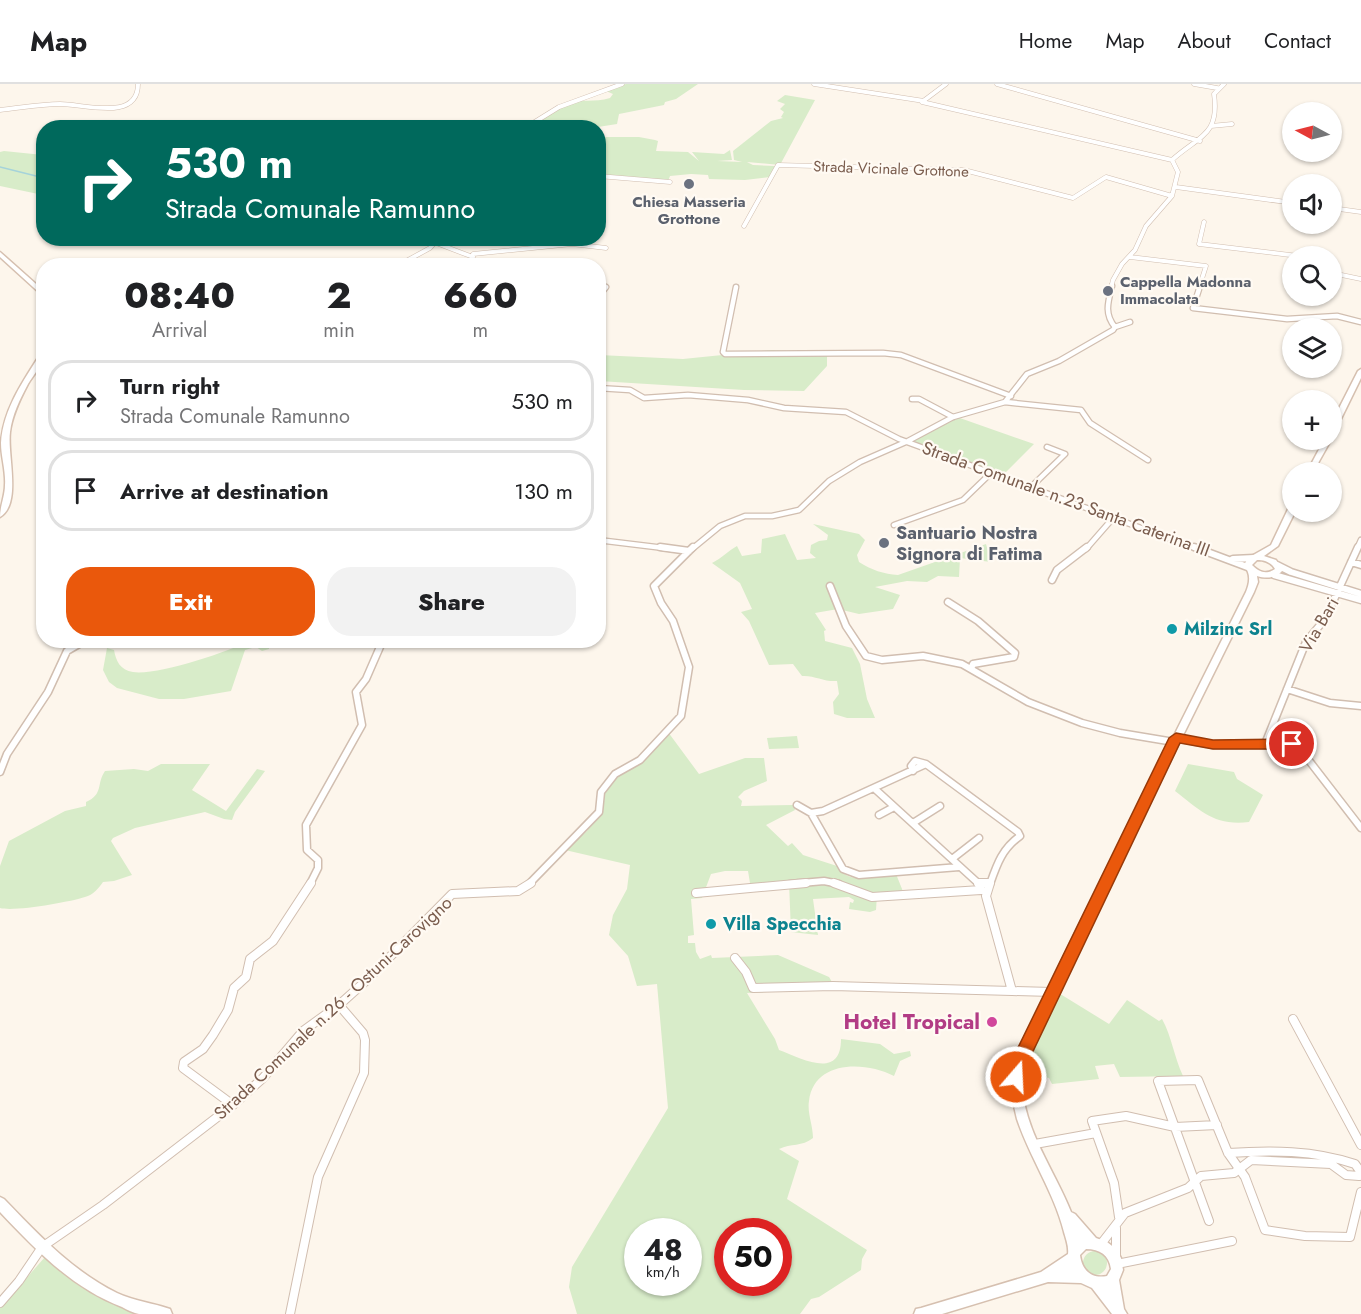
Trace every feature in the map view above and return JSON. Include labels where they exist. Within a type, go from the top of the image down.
[{"type":"main road","points":[[0,254],[36,288]]},
{"type":"main road","points":[[0,515],[7,502],[11,481],[5,443],[10,416],[36,366]]},
{"type":"main road","points":[[1342,409],[1361,371]]},
{"type":"main road","points":[[1096,1283],[1112,1280],[1116,1275],[1117,1262],[1113,1254],[1076,1227],[1064,1209],[1023,1116],[1017,1093],[1018,1064],[1175,740],[1250,592],[1254,582],[1249,562],[1274,546],[1286,522]]},
{"type":"main road","points":[[1250,592],[1262,580],[1279,570],[1274,546]]},
{"type":"main road","points":[[1255,558],[1268,559],[1276,564]]},
{"type":"main road","points":[[1251,569],[1259,574],[1273,575]]},
{"type":"main road","points":[[0,1203],[42,1247],[77,1278],[102,1293],[137,1309],[165,1314]]},
{"type":"main road","points":[[1064,1209],[1074,1254],[1074,1265],[1082,1277]]},
{"type":"main road","points":[[1044,1277],[1085,1243],[1096,1243]]},
{"type":"main road","points":[[921,1314],[1044,1277],[1082,1277],[1096,1283],[1120,1314]]},
{"type":"main road","points":[[1112,1280],[1120,1314]]},
{"type":"street","points":[[0,110],[70,104],[117,109],[130,103],[138,92],[138,84]]},
{"type":"street","points":[[534,120],[555,108],[622,84]]},
{"type":"street","points":[[814,84],[924,101],[922,102],[1172,160]]},
{"type":"street","points":[[924,101],[946,84]]},
{"type":"street","points":[[997,84],[1200,141]]},
{"type":"street","points":[[1194,84],[1217,88]]},
{"type":"street","points":[[1172,160],[1177,154],[1200,141],[1211,126],[1217,115],[1214,94],[1217,88],[1224,84]]},
{"type":"street","points":[[1211,126],[1232,124]]},
{"type":"street","points":[[1115,327],[1108,319],[1108,297],[1113,280],[1122,264],[1130,257],[1146,226],[1172,196],[1178,172],[1172,160]]},
{"type":"street","name":"Strada Vicinale Grottone","points":[[744,226],[778,165],[964,170],[1073,198],[1106,177],[1172,196]]},
{"type":"street","points":[[606,177],[670,182]]},
{"type":"street","points":[[1176,187],[1282,201]]},
{"type":"street","points":[[1342,209],[1361,212]]},
{"type":"street","points":[[1204,222],[1199,244],[1282,254]]},
{"type":"street","points":[[411,258],[431,246]]},
{"type":"street","points":[[444,246],[473,257],[473,254],[552,246]]},
{"type":"street","points":[[589,246],[606,248]]},
{"type":"street","points":[[1130,257],[1206,266],[1193,308],[1289,319],[1337,316],[1361,322]]},
{"type":"street","points":[[1342,275],[1361,279]]},
{"type":"street","points":[[736,287],[723,352],[725,354],[883,353],[902,355],[1011,396]]},
{"type":"street","points":[[1005,402],[1027,374],[1059,361],[1115,327],[1130,322]]},
{"type":"street","name":"Strada Comunale n.23 Santa Caterina III","points":[[606,388],[630,390],[644,398],[688,395],[748,400],[784,408],[846,412],[892,436],[1224,557],[1251,569]]},
{"type":"street","points":[[912,399],[919,399],[953,417]]},
{"type":"street","points":[[1005,402],[1081,410],[1090,423],[1148,460]]},
{"type":"street","name":"Strada Comunale n.26 - Ostuni-Carovigno","points":[[0,1303],[19,1281],[42,1247],[103,1205],[233,1105],[263,1078],[303,1031],[368,980],[452,894],[518,891],[531,883],[598,812],[601,792],[615,774],[640,760],[681,716],[689,667],[673,621],[661,603],[654,586],[689,551],[720,526],[745,516],[772,516],[799,510],[829,481],[860,462],[908,441],[953,417],[1005,402]]},
{"type":"street","points":[[1031,486],[1065,454],[1047,447]]},
{"type":"street","points":[[894,525],[963,500],[992,472]]},
{"type":"street","points":[[1052,580],[1058,570],[1082,553],[1114,517]]},
{"type":"street","name":"Via Bari","points":[[1264,744],[1306,642],[1325,619],[1361,540]]},
{"type":"street","points":[[606,541],[689,551]]},
{"type":"street","points":[[1224,557],[1255,558]]},
{"type":"street","points":[[1352,562],[1361,565]]},
{"type":"street","points":[[1276,564],[1361,600]]},
{"type":"street","points":[[1273,575],[1361,594]]},
{"type":"street","points":[[830,586],[846,626],[866,656],[882,660],[923,656],[938,658],[971,669],[1028,702],[1082,723],[1120,733],[1213,745],[1297,745],[1361,828]]},
{"type":"street","points":[[948,602],[978,621],[1015,653],[1014,657],[978,661],[971,669]]},
{"type":"street","points":[[0,772],[7,754],[48,692],[67,651],[72,648]]},
{"type":"street","points":[[233,1105],[183,1068],[184,1062],[203,1049],[213,1035],[228,1010],[234,988],[246,977],[250,959],[273,941],[313,880],[318,861],[307,850],[306,825],[362,725],[356,692],[366,679],[380,648]]},
{"type":"street","points":[[1287,689],[1330,703],[1361,706]]},
{"type":"street","points":[[696,893],[824,881],[837,883],[872,897],[982,889],[988,883],[999,858],[1010,843],[1020,836],[1018,832],[926,764],[824,811],[811,813]]},
{"type":"street","points":[[875,789],[982,889],[1012,990]]},
{"type":"street","points":[[797,805],[811,813],[843,869],[859,875],[959,867]]},
{"type":"street","points":[[913,823],[940,806]]},
{"type":"street","points":[[879,815],[894,807]]},
{"type":"street","points":[[952,859],[979,838]]},
{"type":"street","points":[[982,889],[988,883]]},
{"type":"street","points":[[735,958],[746,972],[753,988],[833,986],[1052,992]]},
{"type":"street","points":[[290,1314],[318,1178],[364,1073],[365,1040],[363,1033],[339,1005]]},
{"type":"street","points":[[1293,1019],[1361,1145]]},
{"type":"street","points":[[1209,1221],[1158,1081],[1198,1080],[1228,1153],[1245,1177],[1265,1230],[1272,1233],[1305,1236],[1350,1237],[1361,1192]]},
{"type":"street","points":[[1217,1125],[1176,1127],[1126,1116],[1092,1121],[1114,1183],[1117,1262],[1232,1241]]},
{"type":"street","points":[[1035,1144],[1096,1133]]},
{"type":"street","points":[[1096,1243],[1112,1235],[1117,1221],[1188,1188],[1201,1176],[1234,1173],[1251,1160],[1331,1164],[1346,1175],[1360,1180],[1360,1171],[1355,1164],[1318,1156],[1247,1151],[1228,1153]]},
{"type":"green space","points":[[626,84],[698,84],[676,99],[665,102],[664,105],[619,114],[617,124],[606,126],[606,120],[540,120],[567,103],[610,98],[613,94],[606,91]]},
{"type":"green space","points":[[785,95],[815,100],[780,165],[747,162],[753,165],[775,166],[770,177],[745,180],[709,179],[708,175],[691,174],[670,176],[668,181],[606,177],[606,137],[639,137],[655,140],[658,141],[656,151],[688,152],[699,161],[692,152],[724,154],[730,150],[732,160],[717,161],[742,162],[734,160],[733,151],[771,121],[783,118],[781,117],[784,112],[780,109],[785,104],[777,101]]},
{"type":"green space","points":[[0,152],[36,154],[36,194],[0,186]]},
{"type":"green space","points":[[772,350],[827,354],[827,366],[804,391],[744,390],[606,381],[606,355],[683,359]]},
{"type":"green space","points":[[957,417],[1034,444],[1003,475],[908,441]]},
{"type":"green space","points":[[813,524],[859,534],[865,540],[857,555],[859,562],[883,573],[898,575],[986,544],[991,562],[960,558],[959,577],[938,576],[927,582],[907,581],[875,587],[900,595],[893,609],[859,614],[838,609],[815,613],[826,630],[824,631],[825,641],[852,648],[860,664],[867,699],[875,718],[847,718],[834,714],[833,702],[839,694],[837,681],[802,676],[793,664],[769,665],[749,621],[741,612],[752,609],[740,583],[712,563],[737,546],[742,556],[761,553],[762,539],[785,534],[797,560],[816,558],[810,553],[811,545],[827,540],[828,535]]},
{"type":"green space","points":[[107,648],[114,650],[117,661],[122,667],[133,672],[158,670],[232,648],[252,648],[245,650],[231,691],[184,699],[159,699],[117,688],[109,682],[103,670]]},
{"type":"green space","points":[[668,732],[699,774],[745,758],[764,758],[767,781],[744,791],[738,797],[742,801],[741,806],[793,805],[795,810],[766,825],[788,846],[792,843],[803,855],[837,866],[848,876],[872,878],[896,874],[904,894],[877,895],[876,910],[870,912],[849,909],[850,902],[853,903],[854,900],[849,897],[813,899],[818,935],[791,932],[789,882],[751,889],[748,871],[725,871],[711,874],[702,898],[691,899],[694,935],[688,936],[688,943],[695,943],[700,959],[711,955],[712,958],[778,955],[829,977],[832,982],[828,989],[747,993],[775,1039],[779,1050],[818,1063],[834,1060],[839,1052],[841,1039],[880,1044],[894,1054],[910,1051],[911,1056],[900,1061],[894,1076],[882,1071],[856,1067],[830,1071],[820,1078],[813,1088],[809,1101],[813,1138],[805,1143],[779,1149],[799,1161],[787,1199],[867,1250],[862,1259],[861,1270],[819,1297],[811,1299],[800,1314],[577,1314],[569,1287],[572,1267],[668,1108],[657,984],[637,986],[628,956],[609,935],[613,915],[627,889],[630,865],[565,850],[587,831],[599,814],[606,787]]},
{"type":"green space","points":[[797,736],[799,748],[769,749],[767,738]]},
{"type":"green space","points":[[161,764],[210,764],[192,790],[226,811],[257,769],[265,771],[235,812],[232,820],[205,812],[135,828],[113,838],[111,841],[132,875],[103,882],[93,893],[78,899],[29,908],[0,908],[0,866],[9,841],[65,811],[86,806],[86,802],[98,792],[105,771],[134,769],[148,771]]},
{"type":"green space","points":[[1188,764],[1234,772],[1237,779],[1263,795],[1249,822],[1226,822],[1209,816],[1175,791]]},
{"type":"green space","points":[[1057,992],[1109,1024],[1127,1000],[1159,1021],[1162,1019],[1183,1076],[1120,1077],[1114,1064],[1095,1066],[1099,1079],[1052,1084],[1049,1078],[1024,1072],[1033,1045]]},
{"type":"green space","points":[[1095,1251],[1104,1254],[1107,1263],[1104,1272],[1095,1275],[1086,1272],[1083,1263],[1086,1254]]},
{"type":"green space","points":[[45,1257],[89,1291],[140,1314],[0,1314],[0,1308]]},
{"type":"waterway","points":[[0,167],[36,176]]},
{"type":"place","name":"Chiesa Masseria Grottone","points":[[689,184]]},
{"type":"place","name":"Cappella Madonna Immacolata","points":[[1108,291]]},
{"type":"place","name":"Santuario Nostra Signora di Fatima","points":[[884,543]]},
{"type":"place","name":"Milzinc Srl","points":[[1172,629]]},
{"type":"place","name":"Villa Specchia","points":[[711,924]]},
{"type":"place","name":"Hotel Tropical","points":[[992,1022]]},
{"type":"route","points":[[1016,1077],[1018,1064],[1176,738],[1213,745],[1292,744]]}]
